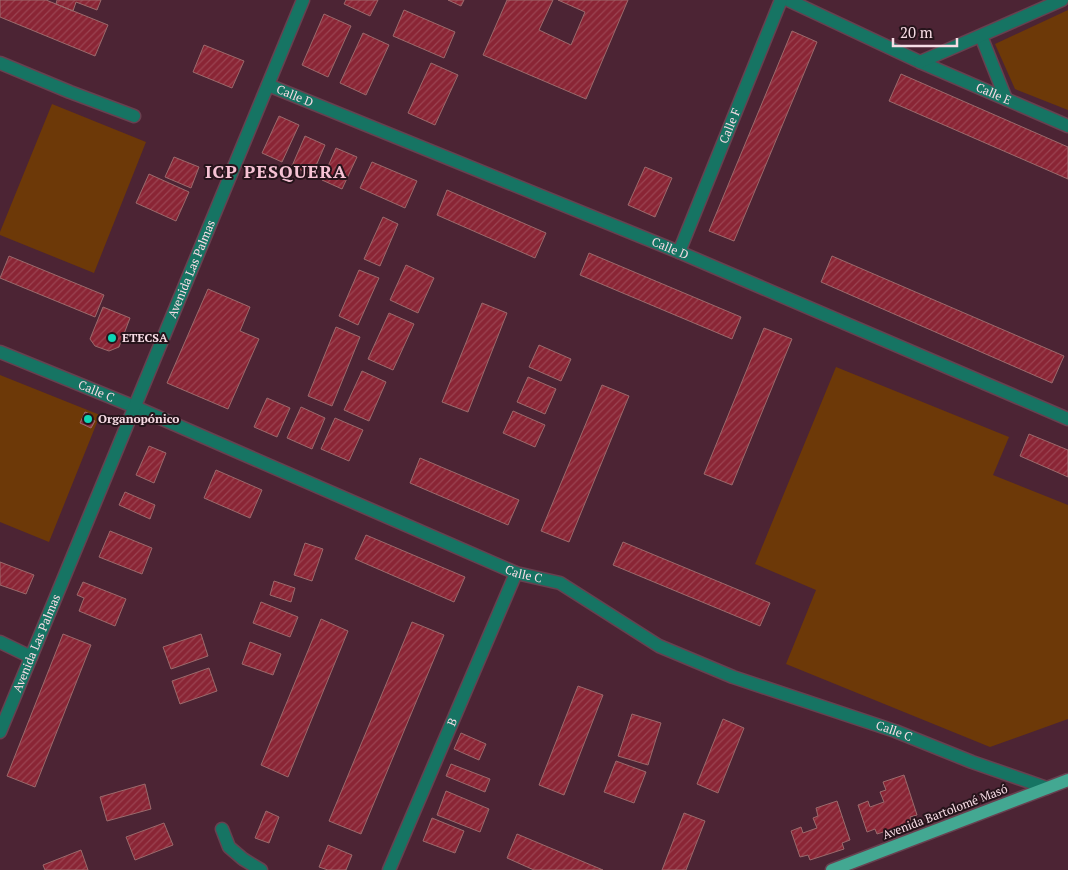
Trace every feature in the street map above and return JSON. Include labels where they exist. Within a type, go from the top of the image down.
[{"type":"main road","name":"Avenida Bartolomé Masó","points":[[832,870],[1068,780]]},
{"type":"street","name":"Avenida Las Palmas","points":[[0,732],[303,0]]},
{"type":"street","name":"Calle F","points":[[679,252],[781,0]]},
{"type":"street","name":"Calle E","points":[[788,0],[920,62],[1068,126]]},
{"type":"street","points":[[920,62],[1062,0]]},
{"type":"street","points":[[981,36],[1006,99]]},
{"type":"street","points":[[0,63],[134,116]]},
{"type":"street","name":"Calle D","points":[[268,85],[679,252],[1068,419]]},
{"type":"street","name":"Calle C","points":[[0,352],[135,407],[516,573],[560,583],[659,646],[733,677],[895,731],[972,762],[1047,788]]},
{"type":"street","name":"B","points":[[389,870],[516,573]]},
{"type":"street","points":[[0,642],[31,657]]},
{"type":"street","points":[[222,829],[229,847],[243,859],[261,870]]},
{"type":"shaded area","points":[[1068,10],[1068,110],[1015,89],[995,44]]},
{"type":"shaded area","points":[[52,104],[146,142],[94,273],[0,235]]},
{"type":"shaded area","points":[[836,367],[1009,437],[993,475],[1068,505],[1068,719],[990,747],[786,664],[816,590],[755,564]]},
{"type":"shaded area","points":[[0,375],[100,415],[49,542],[0,522]]},
{"type":"building","points":[[0,0],[46,0],[108,25],[95,56],[0,17]]},
{"type":"building","points":[[57,0],[101,0],[97,10],[76,2],[73,11],[56,4]]},
{"type":"building","points":[[346,0],[378,0],[370,16],[344,4]]},
{"type":"building","points":[[448,0],[464,0],[461,6]]},
{"type":"building","points":[[507,0],[553,0],[539,30],[571,45],[585,12],[558,0],[628,0],[586,99],[483,55]]},
{"type":"building","points":[[404,10],[455,32],[444,58],[393,36]]},
{"type":"building","points":[[324,14],[351,26],[328,77],[302,65]]},
{"type":"building","points":[[792,31],[817,42],[734,241],[709,231]]},
{"type":"building","points":[[363,33],[389,45],[366,95],[340,83]]},
{"type":"building","points":[[204,45],[244,61],[232,88],[193,72]]},
{"type":"building","points":[[431,63],[458,75],[435,125],[408,113]]},
{"type":"building","points":[[901,74],[1068,147],[1068,179],[889,101]]},
{"type":"building","points":[[279,116],[299,125],[282,162],[262,153]]},
{"type":"building","points":[[305,136],[325,145],[312,175],[292,166]]},
{"type":"building","points":[[336,148],[357,157],[342,189],[322,180]]},
{"type":"building","points":[[174,157],[199,167],[191,188],[165,177]]},
{"type":"building","points":[[372,162],[417,181],[405,208],[360,188]]},
{"type":"building","points":[[645,167],[672,178],[655,217],[628,205]]},
{"type":"building","points":[[149,174],[189,192],[176,221],[136,203]]},
{"type":"building","points":[[447,190],[546,233],[535,258],[437,215]]},
{"type":"building","points":[[383,217],[398,224],[380,266],[364,259]]},
{"type":"building","points":[[589,253],[741,317],[732,339],[580,275]]},
{"type":"building","points":[[9,256],[104,295],[95,317],[0,278]]},
{"type":"building","points":[[832,256],[1064,356],[1052,383],[821,282]]},
{"type":"building","points":[[406,265],[434,278],[418,313],[390,300]]},
{"type":"building","points":[[359,270],[379,278],[358,325],[339,316]]},
{"type":"building","points":[[208,289],[250,307],[240,331],[259,339],[228,409],[167,383]]},
{"type":"building","points":[[482,303],[507,313],[468,412],[442,402]]},
{"type":"building","points":[[103,307],[130,318],[119,347],[109,351],[95,346],[90,339]]},
{"type":"building","points":[[389,313],[414,324],[393,370],[368,359]]},
{"type":"building","points":[[336,327],[360,337],[332,406],[308,396]]},
{"type":"building","points":[[764,328],[792,339],[732,485],[704,474]]},
{"type":"building","points":[[539,345],[571,359],[561,381],[529,367]]},
{"type":"building","points":[[362,371],[386,382],[369,421],[344,410]]},
{"type":"building","points":[[528,377],[556,389],[545,414],[517,402]]},
{"type":"building","points":[[602,385],[629,396],[569,542],[541,531]]},
{"type":"building","points":[[267,398],[290,408],[277,437],[254,427]]},
{"type":"building","points":[[301,407],[325,418],[312,449],[287,438]]},
{"type":"building","points":[[513,411],[545,425],[535,447],[503,433]]},
{"type":"building","points":[[85,412],[90,414],[90,419],[95,421],[91,428],[80,423]]},
{"type":"building","points":[[335,418],[363,430],[349,461],[321,449]]},
{"type":"building","points":[[1029,434],[1068,450],[1068,477],[1020,456]]},
{"type":"building","points":[[149,446],[166,453],[154,483],[136,475]]},
{"type":"building","points":[[420,458],[519,500],[508,525],[410,483]]},
{"type":"building","points":[[216,470],[262,490],[250,518],[204,498]]},
{"type":"building","points":[[125,492],[155,505],[150,519],[119,505]]},
{"type":"building","points":[[110,531],[152,548],[142,574],[99,557]]},
{"type":"building","points":[[366,535],[465,577],[454,602],[355,559]]},
{"type":"building","points":[[623,542],[770,603],[760,626],[613,565]]},
{"type":"building","points":[[305,543],[323,549],[312,581],[294,575]]},
{"type":"building","points":[[0,562],[34,575],[26,594],[0,585]]},
{"type":"building","points":[[274,581],[295,588],[291,602],[270,595]]},
{"type":"building","points":[[83,582],[126,599],[115,626],[79,611],[84,598],[77,595]]},
{"type":"building","points":[[261,602],[298,617],[290,637],[253,623]]},
{"type":"building","points":[[321,619],[348,631],[288,777],[261,765]]},
{"type":"building","points":[[412,622],[444,635],[361,834],[329,821]]},
{"type":"building","points":[[63,634],[91,645],[35,787],[7,776]]},
{"type":"building","points":[[201,634],[208,656],[171,669],[163,647]]},
{"type":"building","points":[[250,642],[281,654],[273,675],[242,664]]},
{"type":"building","points":[[209,668],[217,691],[180,704],[172,681]]},
{"type":"building","points":[[578,686],[603,695],[564,795],[539,785]]},
{"type":"building","points":[[632,714],[661,723],[648,765],[618,756]]},
{"type":"building","points":[[723,719],[744,728],[718,793],[697,784]]},
{"type":"building","points":[[461,733],[486,744],[479,760],[454,749]]},
{"type":"building","points":[[616,761],[646,772],[634,803],[604,792]]},
{"type":"building","points":[[451,764],[490,779],[485,792],[446,776]]},
{"type":"building","points":[[904,775],[917,815],[910,817],[911,823],[877,834],[875,829],[867,832],[858,805],[868,801],[870,807],[884,802],[880,792],[886,790],[883,782]]},
{"type":"building","points":[[145,784],[151,809],[107,821],[100,797]]},
{"type":"building","points":[[446,791],[489,809],[480,832],[437,815]]},
{"type":"building","points":[[837,801],[850,840],[842,843],[844,849],[810,860],[808,855],[800,857],[791,831],[801,827],[803,833],[817,828],[813,818],[818,816],[816,808]]},
{"type":"building","points":[[266,811],[279,817],[269,843],[255,838]]},
{"type":"building","points":[[684,813],[705,821],[686,870],[662,870]]},
{"type":"building","points":[[432,818],[464,831],[455,853],[423,841]]},
{"type":"building","points":[[164,823],[173,845],[135,860],[126,837]]},
{"type":"building","points":[[517,834],[603,870],[534,870],[507,858]]},
{"type":"building","points":[[328,845],[352,855],[346,870],[328,870],[319,867]]},
{"type":"building","points":[[81,850],[88,870],[45,870],[43,865]]},
{"type":"place","name":"ETECSA","points":[[112,338]]},
{"type":"place","name":"Organopónico","points":[[88,419]]},
{"type":"district","name":"ICP PESQUERA","points":[[276,172]]}]
